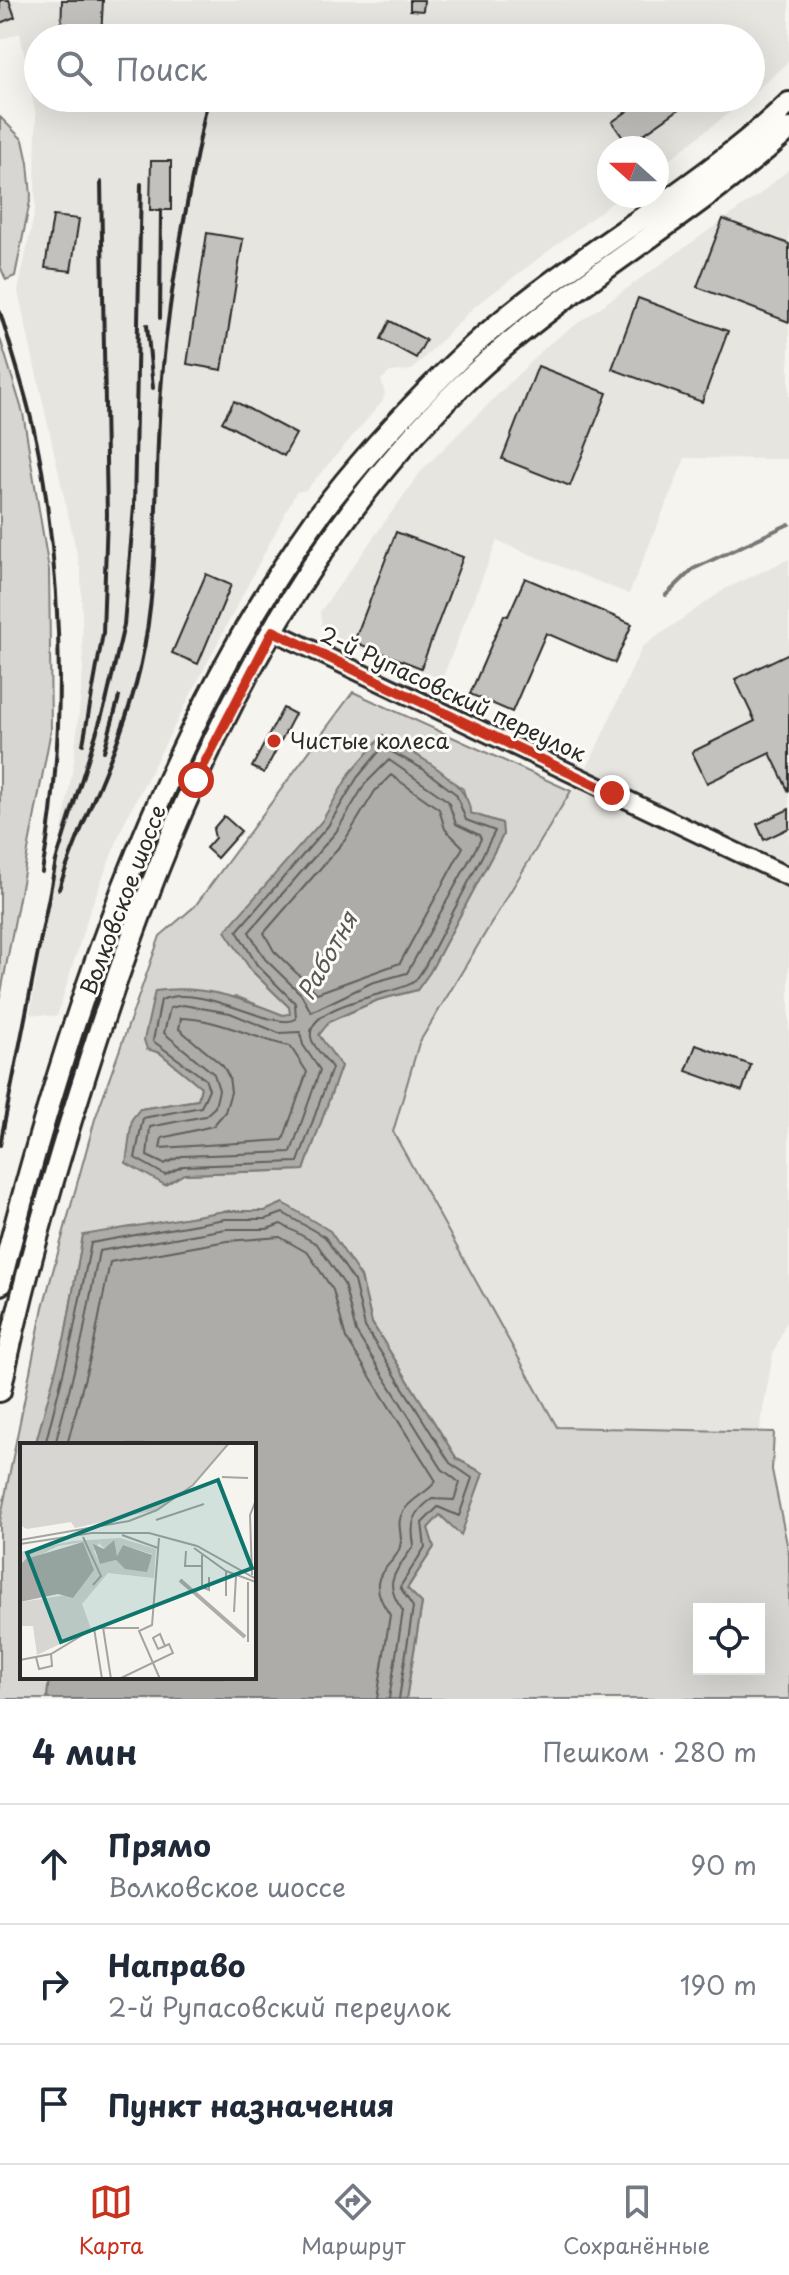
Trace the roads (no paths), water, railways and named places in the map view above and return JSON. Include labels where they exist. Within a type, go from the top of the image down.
[{"type":"main road","name":"Волковское шоссе","points":[[0,1284],[40,1137],[127,878],[208,699],[296,550],[375,449],[453,365],[520,306],[727,157],[789,103]]},
{"type":"main road","name":"Волковское шоссе","points":[[0,1391],[40,1216],[136,922],[196,780],[273,631],[334,533],[392,460],[458,388],[560,301],[706,197],[789,129]]},
{"type":"street","name":"2-й Рупасовский переулок","points":[[273,631],[789,877]]},
{"type":"water","points":[[383,735],[450,778],[468,801],[470,813],[502,823],[503,835],[430,972],[417,990],[378,1000],[330,1021],[319,1035],[341,1066],[304,1170],[184,1174],[165,1185],[126,1163],[132,1119],[140,1109],[198,1100],[201,1087],[160,1053],[147,1049],[144,1040],[155,991],[205,991],[236,998],[283,1015],[290,1014],[289,1007],[251,970],[225,931],[322,821],[350,773]]},
{"type":"water","points":[[283,1203],[330,1231],[361,1277],[372,1323],[457,1459],[483,1473],[461,1535],[440,1515],[428,1528],[434,1547],[407,1588],[422,1603],[406,1699],[47,1699],[49,1679],[256,1679],[256,1443],[36,1442],[65,1336],[83,1235],[225,1211],[265,1211]]},
{"type":"waterway","name":"Работня","points":[[666,595],[693,569],[789,524]]},
{"type":"railway","points":[[59,889],[123,725],[147,633],[154,564],[164,354],[179,248],[205,112]]},
{"type":"railway","points":[[83,744],[103,633],[107,515],[101,182]]},
{"type":"railway","points":[[0,1145],[56,861],[106,702],[124,625],[134,507],[141,184]]},
{"type":"railway","points":[[160,318],[161,210]]},
{"type":"railway","points":[[0,312],[36,440],[55,580],[58,727],[42,872]]},
{"type":"railway","points":[[147,325],[153,388]]},
{"type":"railway","points":[[104,751],[119,697]]},
{"type":"place","name":"Чистые колеса","points":[[274,741]]}]
